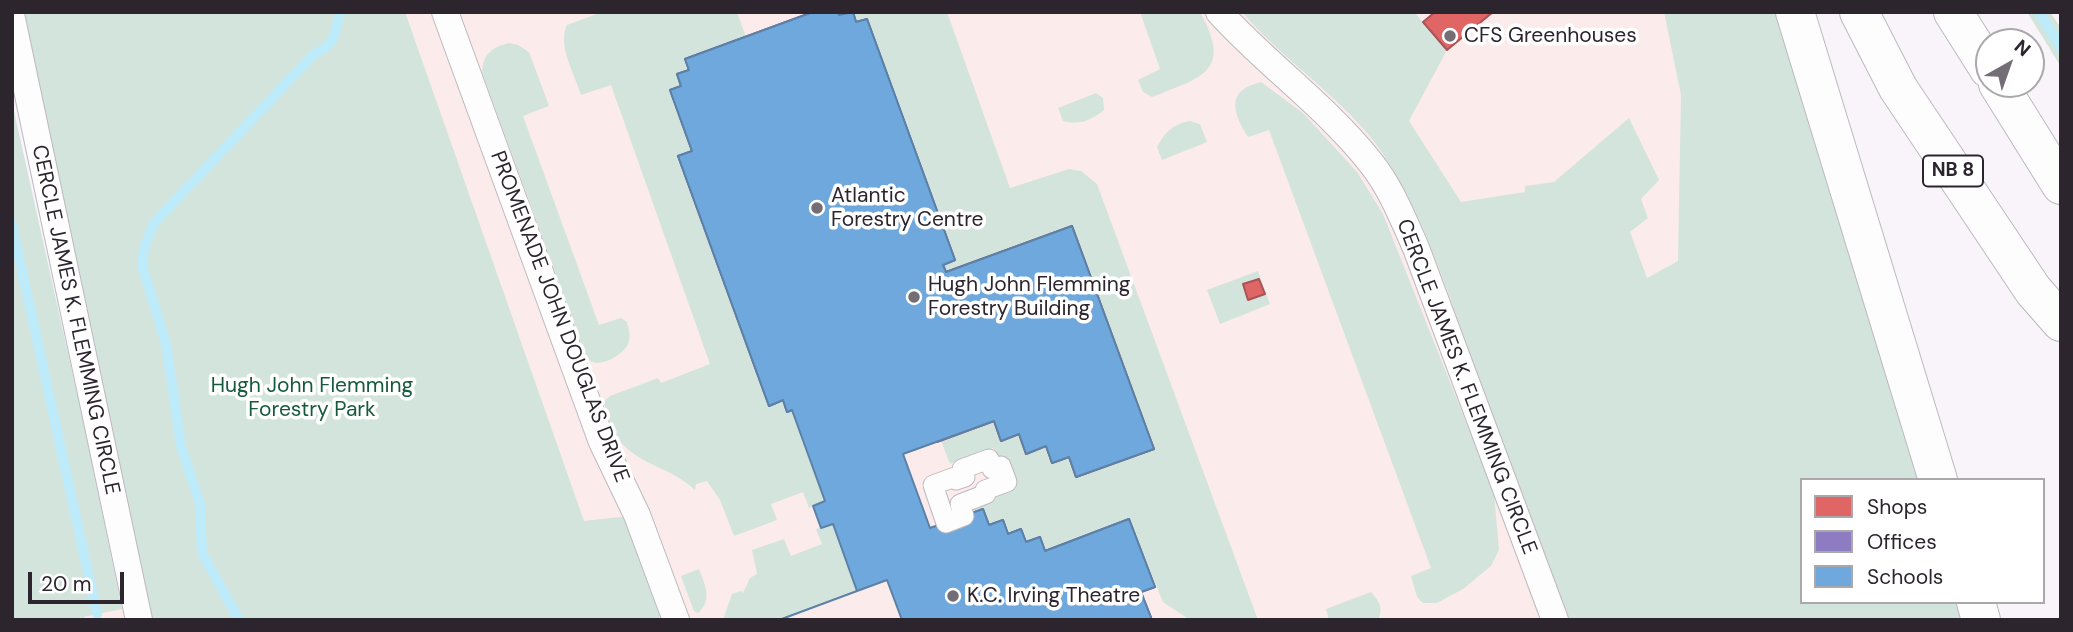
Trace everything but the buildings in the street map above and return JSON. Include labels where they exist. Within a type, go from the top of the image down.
[{"type":"highway","points":[[1796,12],[1937,478]]},
{"type":"highway","name":"NB 8","points":[[1859,12],[1898,88],[2033,290],[2061,322]]},
{"type":"highway","points":[[1954,12],[1975,46]]},
{"type":"highway","points":[[2007,98],[2061,185]]},
{"type":"street","name":"PROMENADE JOHN DOUGLAS DRIVE","points":[[445,12],[602,442],[637,515],[676,620]]},
{"type":"street","name":"CERCLE JAMES K. FLEMMING CIRCLE","points":[[1219,12],[1249,46],[1315,101],[1372,164],[1393,197],[1416,247],[1555,620]]},
{"type":"street","name":"CERCLE JAMES K. FLEMMING CIRCLE","points":[[12,19],[139,620]]},
{"type":"shaded area","points":[[12,12],[1795,12],[1800,604],[1981,620],[71,620],[135,606]]},
{"type":"green space","name":"Hugh John Flemming Forestry Park","points":[[12,12],[405,12],[584,521],[637,515],[676,620],[139,620]]},
{"type":"green space","points":[[602,12],[737,12],[746,37],[685,59],[689,70],[677,74],[681,86],[670,90],[692,151],[770,405],[783,400],[787,412],[792,410],[825,501],[809,508],[803,492],[771,504],[777,520],[734,536],[720,500],[707,481],[696,484],[695,490],[628,450],[612,428],[605,408],[604,401],[610,396],[658,378],[661,383],[710,364],[611,85],[581,95],[565,51],[564,33],[567,25]]},
{"type":"green space","points":[[853,12],[947,12],[1010,188],[1069,169],[1081,171],[1097,184],[1258,620],[1190,620],[1163,602],[1129,520],[1045,551],[1026,542],[1021,529],[1008,534],[964,516],[986,494],[1001,466],[993,448],[950,464],[941,441],[994,421],[1001,441],[1019,434],[1026,453],[1046,446],[1069,457],[1076,477],[1154,449],[946,272],[943,265],[955,260],[867,19],[856,22]]},
{"type":"green space","points":[[1140,12],[1200,12],[1213,48],[1212,60],[1207,70],[1185,84],[1152,97],[1143,92],[1138,80],[1160,69]]},
{"type":"green space","points":[[1242,12],[1414,12],[1447,50],[1409,121],[1461,202],[1525,192],[1525,186],[1554,182],[1629,118],[1659,180],[1641,199],[1648,218],[1630,232],[1647,278],[1678,261],[1681,95],[1664,12],[1779,12],[1920,478],[1800,478],[1800,604],[1960,604],[1965,620],[1569,620],[1441,273],[1409,198],[1396,174],[1366,132],[1331,96],[1258,30]]},
{"type":"green space","points":[[2027,12],[2050,12],[2061,28],[2061,67],[2045,41],[2045,28],[2037,28]]},
{"type":"green space","points":[[509,43],[529,52],[549,106],[523,116],[599,325],[621,318],[627,322],[630,336],[626,348],[617,356],[600,363],[590,361],[584,352],[482,72],[484,60],[490,52]]},
{"type":"green space","points":[[1261,82],[1303,113],[1357,172],[1383,214],[1494,493],[1499,550],[1491,566],[1463,589],[1437,603],[1423,603],[1417,597],[1411,576],[1431,568],[1269,130],[1248,137],[1238,119],[1235,103],[1237,96],[1242,90]]},
{"type":"green space","points":[[1096,93],[1103,98],[1104,110],[1085,121],[1063,121],[1058,108]]},
{"type":"green space","points":[[12,102],[122,609],[84,617],[84,620],[12,620]]},
{"type":"green space","points":[[1190,121],[1200,124],[1207,142],[1162,160],[1157,147],[1163,137],[1174,127]]},
{"type":"green space","points":[[1258,271],[1270,304],[1220,324],[1207,290]]},
{"type":"green space","points":[[833,524],[857,591],[779,620],[723,620],[732,594],[741,591],[743,593],[750,578],[757,574],[752,550],[784,539],[791,556],[822,544],[816,529]]},
{"type":"green space","points":[[699,569],[706,598],[698,613],[694,611],[681,576]]},
{"type":"green space","points":[[1371,592],[1380,605],[1378,620],[1329,620],[1326,609]]},
{"type":"waterway","points":[[239,620],[202,553],[200,504],[181,446],[166,344],[142,265],[144,248],[154,223],[313,55],[331,42],[340,12]]},
{"type":"waterway","points":[[2039,12],[2061,48]]},
{"type":"waterway","points":[[12,225],[97,614]]},
{"type":"place","name":"CFS Greenhouses","points":[[1450,36]]},
{"type":"place","name":"Atlantic Forestry Centre","points":[[817,208]]},
{"type":"place","name":"Hugh John Flemming Forestry Building","points":[[914,297]]},
{"type":"place","name":"K.C. Irving Theatre","points":[[953,596]]}]
